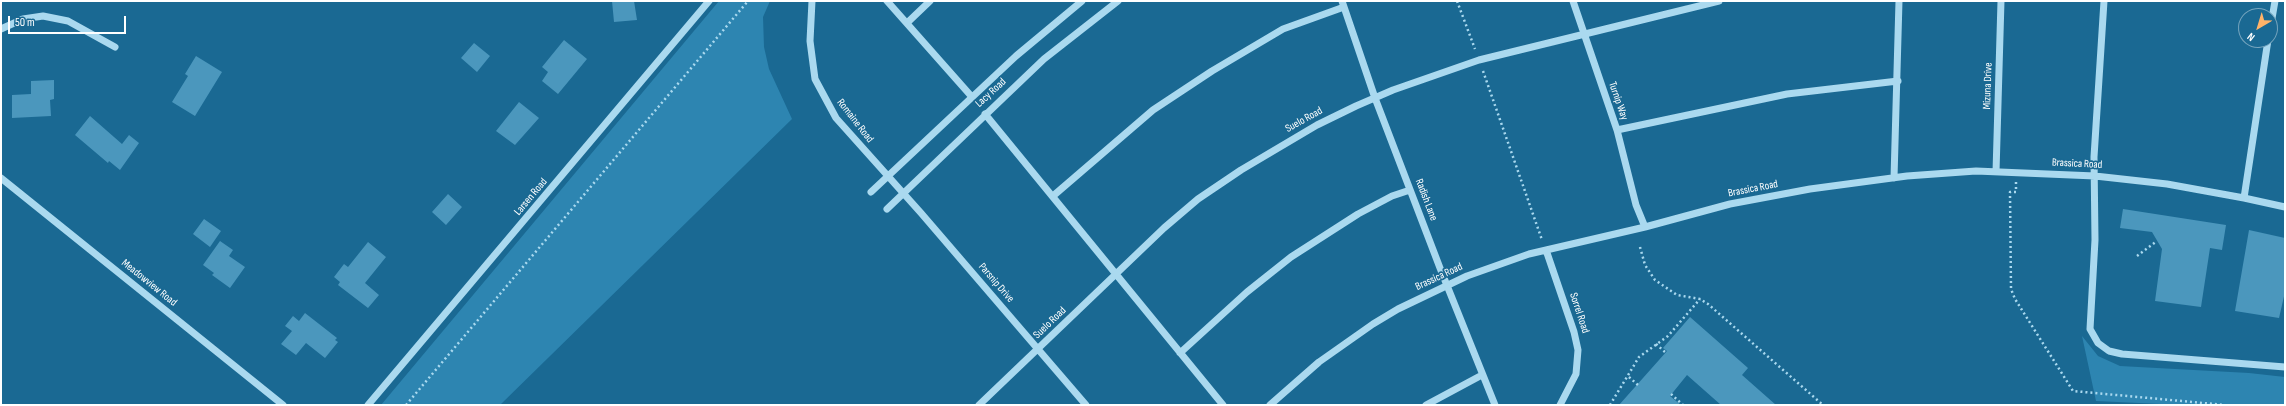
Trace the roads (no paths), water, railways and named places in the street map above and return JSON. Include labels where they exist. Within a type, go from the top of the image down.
[{"type":"street","name":"Larsen Road","points":[[368,405],[708,1]]},
{"type":"street","name":"Romaine Road","points":[[812,1],[810,35],[815,79],[836,118],[888,177]]},
{"type":"street","points":[[887,1],[972,97]]},
{"type":"street","points":[[907,23],[930,1]]},
{"type":"street","name":"Lacy Road","points":[[871,192],[972,97],[1082,1]]},
{"type":"street","name":"Lacy Road","points":[[887,209],[1057,47],[1118,1]]},
{"type":"street","name":"Turnip Way","points":[[1573,1],[1617,130],[1637,209],[1645,227]]},
{"type":"street","name":"Suelo Road","points":[[979,405],[1038,350],[1115,273],[1198,199],[1240,170],[1317,125],[1375,98],[1479,60],[1719,1]]},
{"type":"street","points":[[1894,178],[1898,81],[1899,1]]},
{"type":"street","name":"Mizuna Drive","points":[[1996,172],[2001,1]]},
{"type":"street","points":[[2104,1],[2094,157],[2094,256],[2090,329],[2098,342],[2109,351],[2122,354],[2285,365]]},
{"type":"street","points":[[1053,196],[1153,110],[1212,71],[1283,29],[1343,4]]},
{"type":"street","name":"Radish Lane","points":[[1343,4],[1375,98],[1446,286],[1495,405]]},
{"type":"street","points":[[1,29],[23,19],[43,16],[68,21],[115,47]]},
{"type":"street","points":[[2244,198],[2267,48]]},
{"type":"street","points":[[1617,130],[1687,113],[1786,94],[1898,81]]},
{"type":"street","points":[[985,114],[1223,405]]},
{"type":"street","name":"Brassica Road","points":[[1270,405],[1319,362],[1373,324],[1446,286],[1497,265],[1546,250],[1645,227],[1730,204],[1810,189],[1894,178],[1976,171],[2095,176],[2167,184],[2244,198],[2285,208]]},
{"type":"street","name":"Parsnip Drive","points":[[888,177],[1086,405]]},
{"type":"street","name":"Meadowview Road","points":[[1,178],[283,405]]},
{"type":"street","points":[[1180,352],[1247,292],[1292,257],[1358,214],[1392,196],[1410,190]]},
{"type":"street","name":"Sorrel Road","points":[[1546,250],[1574,332],[1578,350],[1576,374],[1560,405]]},
{"type":"street","points":[[1426,405],[1482,374]]}]
